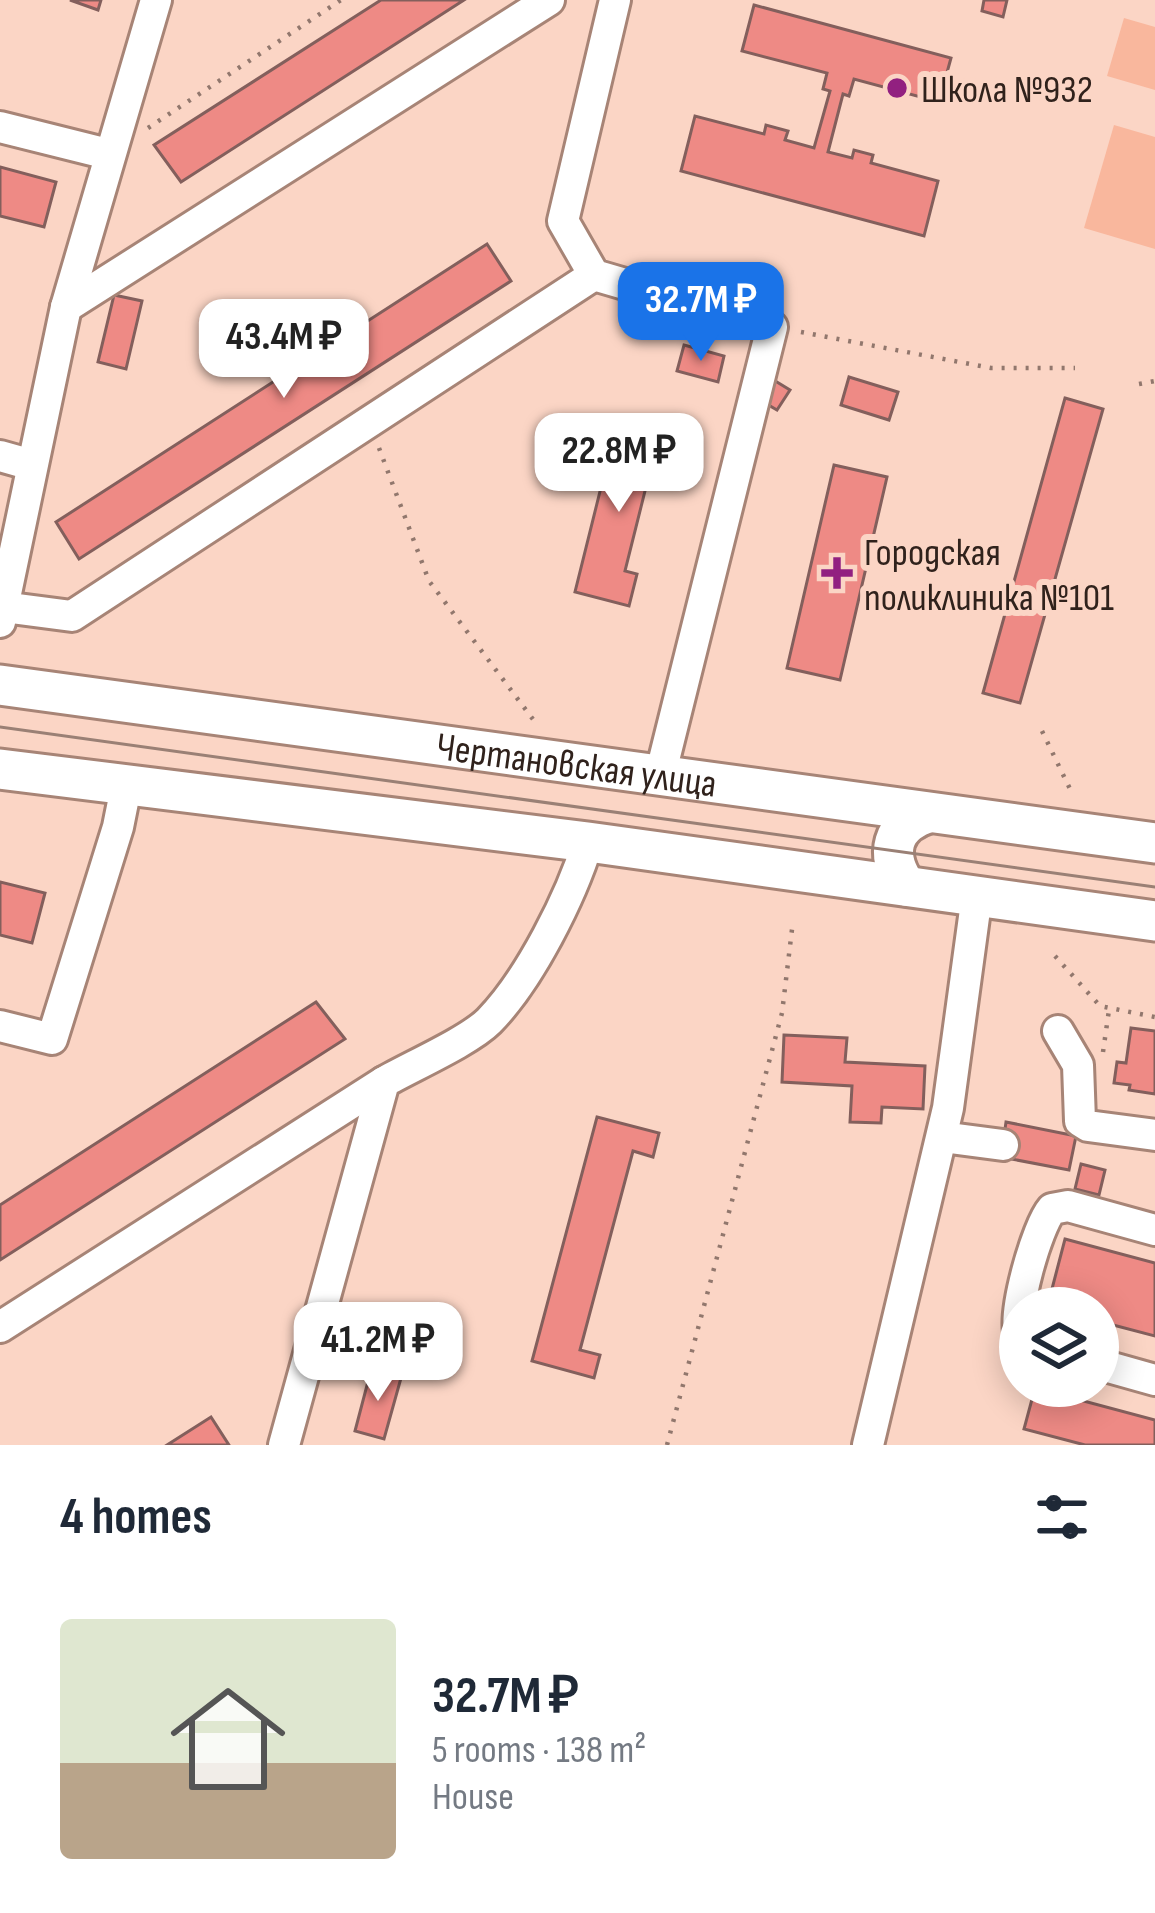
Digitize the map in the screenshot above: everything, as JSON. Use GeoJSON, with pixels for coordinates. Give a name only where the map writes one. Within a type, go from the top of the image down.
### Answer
{"type":"FeatureCollection","features":[{"type":"Feature","properties":{"kind":"main road","name":"Чертановская улица"},"geometry":{"type":"LineString","coordinates":[[0,685],[1155,843]]}},
{"type":"Feature","properties":{"kind":"main road","name":"Чертановская улица"},"geometry":{"type":"LineString","coordinates":[[0,769],[588,842],[1155,921]]}},
{"type":"Feature","properties":{"kind":"main road"},"geometry":{"type":"LineString","coordinates":[[906,886],[894,869],[896,837],[909,819],[928,813]]}},
{"type":"Feature","properties":{"kind":"lane"},"geometry":{"type":"LineString","coordinates":[[156,0],[66,308],[2,616],[72,616],[594,275]]}},
{"type":"Feature","properties":{"kind":"lane"},"geometry":{"type":"LineString","coordinates":[[66,308],[549,0]]}},
{"type":"Feature","properties":{"kind":"lane"},"geometry":{"type":"LineString","coordinates":[[615,0],[563,221],[594,275],[772,327],[660,776]]}},
{"type":"Feature","properties":{"kind":"lane"},"geometry":{"type":"LineString","coordinates":[[0,127],[108,154]]}},
{"type":"Feature","properties":{"kind":"lane"},"geometry":{"type":"LineString","coordinates":[[0,456],[32,465]]}},
{"type":"Feature","properties":{"kind":"lane"},"geometry":{"type":"LineString","coordinates":[[0,1026],[52,1039],[126,787]]}},
{"type":"Feature","properties":{"kind":"lane"},"geometry":{"type":"LineString","coordinates":[[0,1327],[384,1082],[488,1023],[545,942],[588,842]]}},
{"type":"Feature","properties":{"kind":"lane"},"geometry":{"type":"LineString","coordinates":[[868,1445],[942,1137],[976,895]]}},
{"type":"Feature","properties":{"kind":"lane"},"geometry":{"type":"LineString","coordinates":[[1058,1031],[1078,1065],[1081,1121],[1088,1126],[1155,1135]]}},
{"type":"Feature","properties":{"kind":"lane"},"geometry":{"type":"LineString","coordinates":[[284,1445],[384,1082]]}},
{"type":"Feature","properties":{"kind":"lane"},"geometry":{"type":"LineString","coordinates":[[942,1137],[1003,1145]]}},
{"type":"Feature","properties":{"kind":"lane"},"geometry":{"type":"LineString","coordinates":[[1025,1287],[1042,1226],[1052,1209],[1068,1206],[1155,1230]]}},
{"type":"Feature","properties":{"kind":"lane"},"geometry":{"type":"LineString","coordinates":[[1119,1370],[1155,1380]]}},
{"type":"Feature","properties":{"kind":"path"},"geometry":{"type":"LineString","coordinates":[[108,154],[341,0]]}},
{"type":"Feature","properties":{"kind":"path"},"geometry":{"type":"LineString","coordinates":[[772,327],[991,368],[1075,368]]}},
{"type":"Feature","properties":{"kind":"path"},"geometry":{"type":"LineString","coordinates":[[1139,384],[1155,381]]}},
{"type":"Feature","properties":{"kind":"path"},"geometry":{"type":"LineString","coordinates":[[368,422],[429,581],[535,722]]}},
{"type":"Feature","properties":{"kind":"path"},"geometry":{"type":"LineString","coordinates":[[1042,731],[1071,790]]}},
{"type":"Feature","properties":{"kind":"path"},"geometry":{"type":"LineString","coordinates":[[667,1445],[782,1013],[793,921]]}},
{"type":"Feature","properties":{"kind":"path"},"geometry":{"type":"LineString","coordinates":[[1055,956],[1094,1001],[1109,1010],[1155,1017]]}},
{"type":"Feature","properties":{"kind":"path"},"geometry":{"type":"LineString","coordinates":[[1102,1065],[1109,1010]]}},
{"type":"Feature","properties":{"kind":"shaded area"},"geometry":{"type":"Polygon","coordinates":[[[1124,18],[1155,27],[1155,90],[1107,76],[1124,18]]]}},
{"type":"Feature","properties":{"kind":"shaded area"},"geometry":{"type":"Polygon","coordinates":[[[1114,125],[1155,137],[1155,249],[1084,228],[1114,125]]]}},
{"type":"Feature","properties":{"kind":"building"},"geometry":{"type":"Polygon","coordinates":[[[70,0],[101,0],[98,10],[70,0]]]}},
{"type":"Feature","properties":{"kind":"building"},"geometry":{"type":"Polygon","coordinates":[[[381,0],[464,0],[181,182],[154,145],[381,0]]]}},
{"type":"Feature","properties":{"kind":"building"},"geometry":{"type":"Polygon","coordinates":[[[984,0],[1007,0],[1003,17],[982,11],[984,0]]]}},
{"type":"Feature","properties":{"kind":"building"},"geometry":{"type":"Polygon","coordinates":[[[754,5],[951,58],[939,102],[854,79],[849,96],[843,94],[828,152],[852,158],[854,150],[873,155],[871,163],[938,181],[924,236],[681,171],[695,116],[764,134],[766,125],[788,131],[785,140],[814,148],[830,91],[823,89],[827,73],[742,51],[754,5]]]}},
{"type":"Feature","properties":{"kind":"building"},"geometry":{"type":"Polygon","coordinates":[[[0,167],[56,182],[44,227],[0,216],[0,167]]]}},
{"type":"Feature","properties":{"kind":"building"},"geometry":{"type":"Polygon","coordinates":[[[487,244],[511,281],[79,559],[56,522],[487,244]]]}},
{"type":"Feature","properties":{"kind":"building"},"geometry":{"type":"Polygon","coordinates":[[[114,295],[142,301],[126,369],[98,362],[114,295]]]}},
{"type":"Feature","properties":{"kind":"building"},"geometry":{"type":"Polygon","coordinates":[[[684,345],[724,356],[718,382],[677,371],[684,345]]]}},
{"type":"Feature","properties":{"kind":"building"},"geometry":{"type":"Polygon","coordinates":[[[849,377],[898,392],[889,420],[841,405],[849,377]]]}},
{"type":"Feature","properties":{"kind":"building"},"geometry":{"type":"Polygon","coordinates":[[[772,379],[790,390],[777,410],[760,400],[772,379]]]}},
{"type":"Feature","properties":{"kind":"building"},"geometry":{"type":"Polygon","coordinates":[[[1065,398],[1103,409],[1020,703],[983,693],[1065,398]]]}},
{"type":"Feature","properties":{"kind":"building"},"geometry":{"type":"Polygon","coordinates":[[[616,427],[670,440],[662,474],[650,471],[625,571],[637,574],[629,606],[575,592],[616,427]]]}},
{"type":"Feature","properties":{"kind":"building","name":"Городская поликлиника №101"},"geometry":{"type":"Polygon","coordinates":[[[834,465],[887,477],[840,680],[787,668],[834,465]]]}},
{"type":"Feature","properties":{"kind":"building"},"geometry":{"type":"Polygon","coordinates":[[[0,882],[45,893],[32,943],[0,935],[0,882]]]}},
{"type":"Feature","properties":{"kind":"building"},"geometry":{"type":"Polygon","coordinates":[[[316,1002],[345,1039],[0,1260],[0,1205],[316,1002]]]}},
{"type":"Feature","properties":{"kind":"building"},"geometry":{"type":"Polygon","coordinates":[[[1131,1028],[1155,1031],[1155,1094],[1114,1083],[1117,1062],[1126,1063],[1131,1028]]]}},
{"type":"Feature","properties":{"kind":"building"},"geometry":{"type":"Polygon","coordinates":[[[784,1035],[847,1038],[845,1062],[925,1066],[923,1109],[882,1107],[881,1123],[850,1122],[852,1086],[782,1082],[784,1035]]]}},
{"type":"Feature","properties":{"kind":"building"},"geometry":{"type":"Polygon","coordinates":[[[597,1117],[659,1133],[653,1157],[633,1151],[580,1350],[600,1355],[594,1378],[532,1361],[597,1117]]]}},
{"type":"Feature","properties":{"kind":"building"},"geometry":{"type":"Polygon","coordinates":[[[1006,1122],[1076,1136],[1069,1170],[1001,1157],[1006,1122]]]}},
{"type":"Feature","properties":{"kind":"building"},"geometry":{"type":"Polygon","coordinates":[[[1081,1164],[1105,1170],[1099,1195],[1075,1189],[1081,1164]]]}},
{"type":"Feature","properties":{"kind":"building"},"geometry":{"type":"Polygon","coordinates":[[[1065,1239],[1155,1263],[1155,1336],[1119,1327],[1119,1287],[1052,1287],[1065,1239]]]}},
{"type":"Feature","properties":{"kind":"building"},"geometry":{"type":"Polygon","coordinates":[[[371,1370],[401,1378],[384,1439],[355,1431],[371,1370]]]}},
{"type":"Feature","properties":{"kind":"building"},"geometry":{"type":"Polygon","coordinates":[[[1030,1407],[1106,1407],[1155,1420],[1155,1445],[1085,1445],[1024,1429],[1030,1407]]]}},
{"type":"Feature","properties":{"kind":"building"},"geometry":{"type":"Polygon","coordinates":[[[211,1417],[229,1445],[167,1445],[211,1417]]]}},
{"type":"Feature","properties":{"kind":"tram line"},"geometry":{"type":"LineString","coordinates":[[0,727],[1155,887]]}},
{"type":"Feature","properties":{"kind":"place","name":"Школа №932"},"geometry":{"type":"Point","coordinates":[897,88]}},
{"type":"Feature","properties":{"kind":"place","name":"Городская поликлиника №101"},"geometry":{"type":"Point","coordinates":[837,573]}}]}
